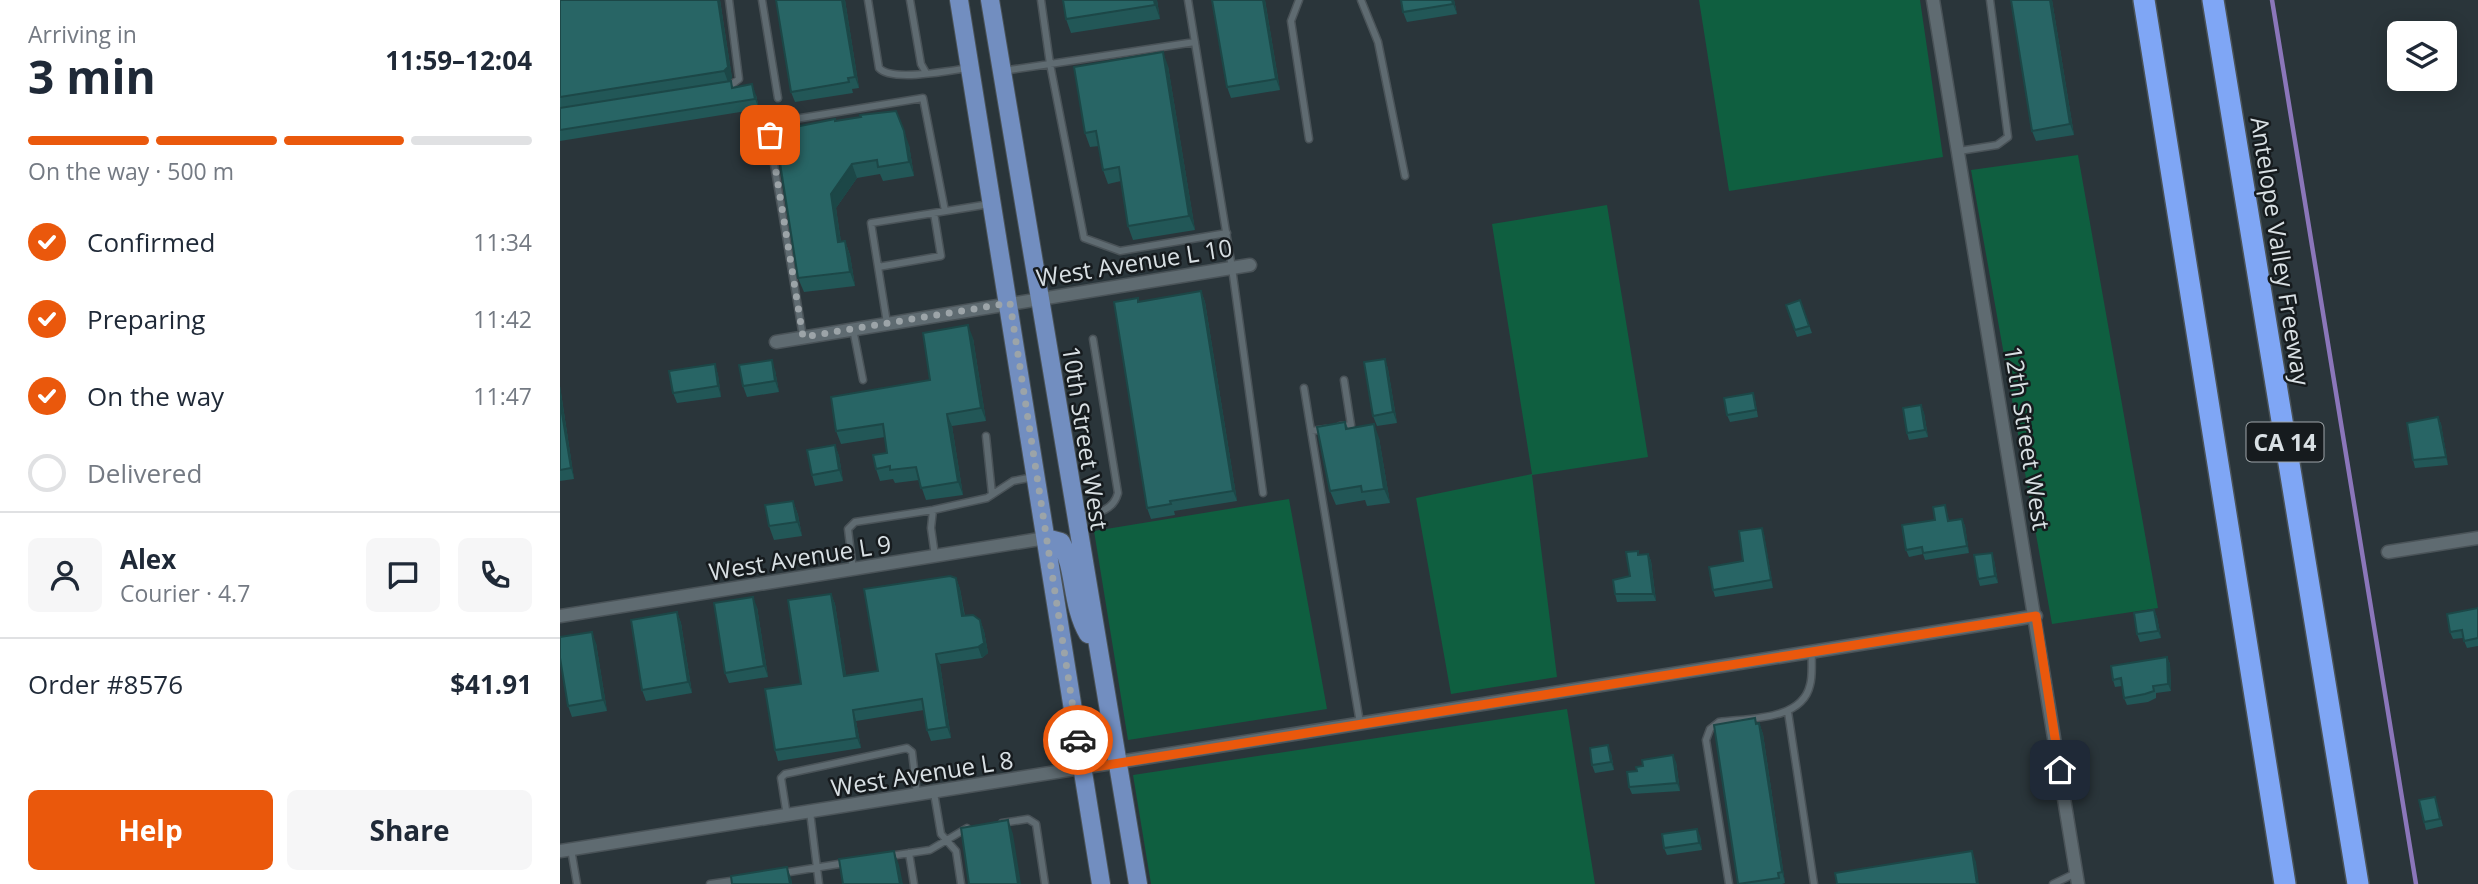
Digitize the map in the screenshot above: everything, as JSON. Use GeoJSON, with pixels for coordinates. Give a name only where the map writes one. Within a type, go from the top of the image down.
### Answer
{"type":"FeatureCollection","features":[{"type":"Feature","properties":{"kind":"highway","name":"CA 14"},"geometry":{"type":"LineString","coordinates":[[2144,0],[2286,884]]}},
{"type":"Feature","properties":{"kind":"highway","name":"Antelope Valley Freeway"},"geometry":{"type":"LineString","coordinates":[[2213,0],[2358,884]]}},
{"type":"Feature","properties":{"kind":"main road"},"geometry":{"type":"LineString","coordinates":[[959,0],[991,204],[1010,303],[1101,884]]}},
{"type":"Feature","properties":{"kind":"main road","name":"10th Street West"},"geometry":{"type":"LineString","coordinates":[[990,0],[1074,517],[1138,884]]}},
{"type":"Feature","properties":{"kind":"main road"},"geometry":{"type":"LineString","coordinates":[[1046,538],[1061,542],[1066,552],[1077,609],[1098,650]]}},
{"type":"Feature","properties":{"kind":"street","name":"12th Street West"},"geometry":{"type":"LineString","coordinates":[[1933,0],[2077,878]]}},
{"type":"Feature","properties":{"kind":"street","name":"West Avenue L 10"},"geometry":{"type":"LineString","coordinates":[[776,342],[1250,265]]}},
{"type":"Feature","properties":{"kind":"street","name":"West Avenue L 9"},"geometry":{"type":"LineString","coordinates":[[560,616],[1046,538]]}},
{"type":"Feature","properties":{"kind":"street"},"geometry":{"type":"LineString","coordinates":[[2388,552],[2478,538]]}},
{"type":"Feature","properties":{"kind":"street","name":"West Avenue L 8"},"geometry":{"type":"LineString","coordinates":[[566,850],[2036,616]]}},
{"type":"Feature","properties":{"kind":"lane"},"geometry":{"type":"LineString","coordinates":[[719,89],[731,88],[739,79],[729,0]]}},
{"type":"Feature","properties":{"kind":"lane"},"geometry":{"type":"LineString","coordinates":[[762,0],[778,98]]}},
{"type":"Feature","properties":{"kind":"lane"},"geometry":{"type":"LineString","coordinates":[[868,0],[879,68],[883,73],[898,77],[925,71],[970,68]]}},
{"type":"Feature","properties":{"kind":"lane"},"geometry":{"type":"LineString","coordinates":[[910,0],[921,64],[925,71]]}},
{"type":"Feature","properties":{"kind":"lane"},"geometry":{"type":"LineString","coordinates":[[1041,0],[1084,238],[1120,251],[1227,233]]}},
{"type":"Feature","properties":{"kind":"lane"},"geometry":{"type":"LineString","coordinates":[[1188,0],[1227,233],[1264,493]]}},
{"type":"Feature","properties":{"kind":"lane"},"geometry":{"type":"LineString","coordinates":[[1299,0],[1291,21],[1309,139]]}},
{"type":"Feature","properties":{"kind":"lane"},"geometry":{"type":"LineString","coordinates":[[1361,0],[1378,42],[1405,176]]}},
{"type":"Feature","properties":{"kind":"lane"},"geometry":{"type":"LineString","coordinates":[[1958,151],[1997,145],[2008,137],[1990,0]]}},
{"type":"Feature","properties":{"kind":"lane"},"geometry":{"type":"LineString","coordinates":[[1002,71],[1195,41]]}},
{"type":"Feature","properties":{"kind":"lane"},"geometry":{"type":"LineString","coordinates":[[803,337],[771,146],[773,127],[789,120],[923,98],[945,211]]}},
{"type":"Feature","properties":{"kind":"lane"},"geometry":{"type":"LineString","coordinates":[[887,323],[871,223],[991,204]]}},
{"type":"Feature","properties":{"kind":"lane"},"geometry":{"type":"LineString","coordinates":[[878,267],[941,256],[934,213]]}},
{"type":"Feature","properties":{"kind":"lane"},"geometry":{"type":"LineString","coordinates":[[853,329],[863,380]]}},
{"type":"Feature","properties":{"kind":"lane"},"geometry":{"type":"LineString","coordinates":[[1074,517],[1106,511],[1116,501],[1118,493],[1093,339]]}},
{"type":"Feature","properties":{"kind":"lane"},"geometry":{"type":"LineString","coordinates":[[1311,431],[1351,425],[1344,380]]}},
{"type":"Feature","properties":{"kind":"lane"},"geometry":{"type":"LineString","coordinates":[[1304,388],[1360,724]]}},
{"type":"Feature","properties":{"kind":"lane"},"geometry":{"type":"LineString","coordinates":[[986,436],[992,494]]}},
{"type":"Feature","properties":{"kind":"lane"},"geometry":{"type":"LineString","coordinates":[[853,570],[848,529],[855,522],[933,510],[992,494],[1013,481],[1036,477]]}},
{"type":"Feature","properties":{"kind":"lane"},"geometry":{"type":"LineString","coordinates":[[933,510],[931,528],[935,556]]}},
{"type":"Feature","properties":{"kind":"lane"},"geometry":{"type":"LineString","coordinates":[[1729,884],[1706,740],[1710,729],[1719,722],[1788,712],[1801,704],[1810,687],[1812,652]]}},
{"type":"Feature","properties":{"kind":"lane"},"geometry":{"type":"LineString","coordinates":[[1788,712],[1814,884]]}},
{"type":"Feature","properties":{"kind":"lane"},"geometry":{"type":"LineString","coordinates":[[787,816],[780,778],[785,774],[907,748],[912,752],[917,796]]}},
{"type":"Feature","properties":{"kind":"lane"},"geometry":{"type":"LineString","coordinates":[[934,793],[941,834],[956,851],[961,884]]}},
{"type":"Feature","properties":{"kind":"lane"},"geometry":{"type":"LineString","coordinates":[[810,812],[819,884]]}},
{"type":"Feature","properties":{"kind":"lane"},"geometry":{"type":"LineString","coordinates":[[991,825],[1028,819],[1036,824],[1045,884]]}},
{"type":"Feature","properties":{"kind":"lane"},"geometry":{"type":"LineString","coordinates":[[883,857],[930,850],[966,828],[979,827]]}},
{"type":"Feature","properties":{"kind":"lane"},"geometry":{"type":"LineString","coordinates":[[566,850],[577,884]]}},
{"type":"Feature","properties":{"kind":"lane"},"geometry":{"type":"LineString","coordinates":[[909,853],[914,884]]}},
{"type":"Feature","properties":{"kind":"lane"},"geometry":{"type":"LineString","coordinates":[[778,874],[856,862]]}},
{"type":"Feature","properties":{"kind":"lane"},"geometry":{"type":"LineString","coordinates":[[710,884],[752,877]]}},
{"type":"Feature","properties":{"kind":"lane"},"geometry":{"type":"LineString","coordinates":[[2053,884],[2077,878]]}},
{"type":"Feature","properties":{"kind":"green space"},"geometry":{"type":"Polygon","coordinates":[[[1699,0],[1920,0],[1943,157],[1729,191],[1699,0]]]}},
{"type":"Feature","properties":{"kind":"green space"},"geometry":{"type":"Polygon","coordinates":[[[2078,155],[2158,608],[2052,624],[1971,170],[2078,155]]]}},
{"type":"Feature","properties":{"kind":"green space"},"geometry":{"type":"Polygon","coordinates":[[[1607,205],[1648,457],[1532,475],[1557,677],[1451,694],[1416,498],[1532,474],[1492,224],[1607,205]]]}},
{"type":"Feature","properties":{"kind":"green space"},"geometry":{"type":"Polygon","coordinates":[[[1289,499],[1327,709],[1128,740],[1094,531],[1289,499]]]}},
{"type":"Feature","properties":{"kind":"green space"},"geometry":{"type":"Polygon","coordinates":[[[1567,709],[1595,884],[1151,884],[1133,775],[1567,709]]]}},
{"type":"Feature","properties":{"kind":"building"},"geometry":{"type":"Polygon","coordinates":[[[560,0],[718,0],[728,67],[724,71],[560,97],[560,0]]]}},
{"type":"Feature","properties":{"kind":"building"},"geometry":{"type":"Polygon","coordinates":[[[776,0],[842,0],[855,77],[848,78],[849,82],[791,92],[776,0]]]}},
{"type":"Feature","properties":{"kind":"building"},"geometry":{"type":"Polygon","coordinates":[[[1063,0],[1154,0],[1155,5],[1066,19],[1063,0]]]}},
{"type":"Feature","properties":{"kind":"building"},"geometry":{"type":"Polygon","coordinates":[[[1212,0],[1263,0],[1276,79],[1227,87],[1212,0]]]}},
{"type":"Feature","properties":{"kind":"building"},"geometry":{"type":"Polygon","coordinates":[[[1401,0],[1452,0],[1453,4],[1403,12],[1401,0]]]}},
{"type":"Feature","properties":{"kind":"building"},"geometry":{"type":"Polygon","coordinates":[[[2011,0],[2050,0],[2070,124],[2032,131],[2011,0]]]}},
{"type":"Feature","properties":{"kind":"building"},"geometry":{"type":"Polygon","coordinates":[[[1163,52],[1189,216],[1128,226],[1119,167],[1103,170],[1096,131],[1085,133],[1074,67],[1163,52]]]}},
{"type":"Feature","properties":{"kind":"building"},"geometry":{"type":"Polygon","coordinates":[[[731,81],[732,88],[752,84],[755,99],[560,130],[560,108],[731,81]]]}},
{"type":"Feature","properties":{"kind":"building"},"geometry":{"type":"Polygon","coordinates":[[[896,111],[904,131],[909,162],[878,167],[877,160],[852,164],[831,194],[838,242],[845,241],[850,272],[798,278],[775,131],[896,111]]]}},
{"type":"Feature","properties":{"kind":"building"},"geometry":{"type":"Polygon","coordinates":[[[1201,291],[1233,491],[1170,501],[1171,504],[1147,508],[1114,302],[1138,298],[1138,302],[1201,291]]]}},
{"type":"Feature","properties":{"kind":"building"},"geometry":{"type":"Polygon","coordinates":[[[1800,300],[1809,326],[1795,330],[1786,305],[1800,300]]]}},
{"type":"Feature","properties":{"kind":"building"},"geometry":{"type":"Polygon","coordinates":[[[968,325],[981,408],[947,414],[958,482],[921,488],[916,467],[890,470],[890,466],[876,469],[873,455],[887,453],[883,424],[836,431],[831,397],[930,380],[923,333],[968,325]]]}},
{"type":"Feature","properties":{"kind":"building"},"geometry":{"type":"Polygon","coordinates":[[[1385,359],[1393,412],[1373,416],[1364,362],[1385,359]]]}},
{"type":"Feature","properties":{"kind":"building"},"geometry":{"type":"Polygon","coordinates":[[[772,360],[775,381],[743,386],[739,365],[772,360]]]}},
{"type":"Feature","properties":{"kind":"building"},"geometry":{"type":"Polygon","coordinates":[[[715,364],[718,386],[673,393],[669,371],[715,364]]]}},
{"type":"Feature","properties":{"kind":"building"},"geometry":{"type":"Polygon","coordinates":[[[1753,393],[1756,410],[1727,415],[1724,398],[1753,393]]]}},
{"type":"Feature","properties":{"kind":"building"},"geometry":{"type":"Polygon","coordinates":[[[560,401],[571,468],[560,470],[560,401]]]}},
{"type":"Feature","properties":{"kind":"building"},"geometry":{"type":"Polygon","coordinates":[[[1921,405],[1925,430],[1907,433],[1903,408],[1921,405]]]}},
{"type":"Feature","properties":{"kind":"building"},"geometry":{"type":"Polygon","coordinates":[[[2438,417],[2446,457],[2413,460],[2407,423],[2438,417]]]}},
{"type":"Feature","properties":{"kind":"building"},"geometry":{"type":"Polygon","coordinates":[[[1345,422],[1346,429],[1374,424],[1384,489],[1362,492],[1361,486],[1330,491],[1317,427],[1345,422]]]}},
{"type":"Feature","properties":{"kind":"building"},"geometry":{"type":"Polygon","coordinates":[[[835,445],[839,470],[812,475],[807,450],[835,445]]]}},
{"type":"Feature","properties":{"kind":"building"},"geometry":{"type":"Polygon","coordinates":[[[793,501],[797,522],[769,526],[765,505],[793,501]]]}},
{"type":"Feature","properties":{"kind":"building"},"geometry":{"type":"Polygon","coordinates":[[[1945,505],[1948,521],[1962,519],[1967,546],[1923,553],[1922,547],[1906,550],[1902,525],[1935,520],[1933,507],[1945,505]]]}},
{"type":"Feature","properties":{"kind":"building"},"geometry":{"type":"Polygon","coordinates":[[[1762,528],[1771,580],[1713,590],[1709,567],[1743,561],[1739,531],[1762,528]]]}},
{"type":"Feature","properties":{"kind":"building"},"geometry":{"type":"Polygon","coordinates":[[[1638,551],[1638,555],[1648,554],[1653,594],[1615,594],[1613,580],[1630,576],[1626,552],[1638,551]]]}},
{"type":"Feature","properties":{"kind":"building"},"geometry":{"type":"Polygon","coordinates":[[[1992,553],[1995,576],[1978,579],[1974,555],[1992,553]]]}},
{"type":"Feature","properties":{"kind":"building"},"geometry":{"type":"Polygon","coordinates":[[[950,576],[956,578],[962,616],[973,615],[980,620],[984,643],[978,647],[936,654],[947,727],[927,730],[922,699],[853,710],[857,738],[775,750],[765,689],[801,684],[788,600],[831,594],[844,676],[878,671],[864,589],[950,576]]]}},
{"type":"Feature","properties":{"kind":"building"},"geometry":{"type":"Polygon","coordinates":[[[753,597],[764,666],[725,673],[714,603],[753,597]]]}},
{"type":"Feature","properties":{"kind":"building"},"geometry":{"type":"Polygon","coordinates":[[[2478,608],[2478,638],[2464,641],[2462,630],[2450,632],[2447,614],[2478,608]]]}},
{"type":"Feature","properties":{"kind":"building"},"geometry":{"type":"Polygon","coordinates":[[[2154,610],[2158,631],[2137,634],[2134,613],[2154,610]]]}},
{"type":"Feature","properties":{"kind":"building"},"geometry":{"type":"Polygon","coordinates":[[[677,612],[688,682],[642,690],[631,620],[677,612]]]}},
{"type":"Feature","properties":{"kind":"building"},"geometry":{"type":"Polygon","coordinates":[[[592,632],[603,700],[568,706],[560,658],[560,637],[592,632]]]}},
{"type":"Feature","properties":{"kind":"building"},"geometry":{"type":"Polygon","coordinates":[[[2167,657],[2168,684],[2153,686],[2154,691],[2124,698],[2121,678],[2113,680],[2111,666],[2167,657]]]}},
{"type":"Feature","properties":{"kind":"building"},"geometry":{"type":"Polygon","coordinates":[[[1755,718],[1756,724],[1759,723],[1782,872],[1778,873],[1779,878],[1738,884],[1714,725],[1755,718]]]}},
{"type":"Feature","properties":{"kind":"building"},"geometry":{"type":"Polygon","coordinates":[[[1608,745],[1611,762],[1592,765],[1590,748],[1608,745]]]}},
{"type":"Feature","properties":{"kind":"building"},"geometry":{"type":"Polygon","coordinates":[[[1673,755],[1677,783],[1629,787],[1627,772],[1637,771],[1636,767],[1643,766],[1642,760],[1673,755]]]}},
{"type":"Feature","properties":{"kind":"building"},"geometry":{"type":"Polygon","coordinates":[[[2435,797],[2440,819],[2424,822],[2419,800],[2435,797]]]}},
{"type":"Feature","properties":{"kind":"building"},"geometry":{"type":"Polygon","coordinates":[[[1008,820],[1018,884],[969,884],[961,828],[1008,820]]]}},
{"type":"Feature","properties":{"kind":"building"},"geometry":{"type":"Polygon","coordinates":[[[1697,829],[1699,843],[1664,848],[1662,834],[1697,829]]]}},
{"type":"Feature","properties":{"kind":"building"},"geometry":{"type":"Polygon","coordinates":[[[894,851],[900,884],[843,884],[839,859],[894,851]]]}},
{"type":"Feature","properties":{"kind":"building"},"geometry":{"type":"Polygon","coordinates":[[[1972,851],[1977,884],[1837,884],[1835,873],[1972,851]]]}},
{"type":"Feature","properties":{"kind":"building"},"geometry":{"type":"Polygon","coordinates":[[[787,867],[790,884],[732,884],[731,876],[787,867]]]}},
{"type":"Feature","properties":{"kind":"waterway"},"geometry":{"type":"LineString","coordinates":[[2272,0],[2416,884]]}},
{"type":"Feature","properties":{"kind":"way so far"},"geometry":{"type":"LineString","coordinates":[[770,135],[803,337],[1010,303],[1078,740]]}},
{"type":"Feature","properties":{"kind":"route"},"geometry":{"type":"LineString","coordinates":[[1078,740],[1082,769],[2036,616],[2060,770]]}}]}
